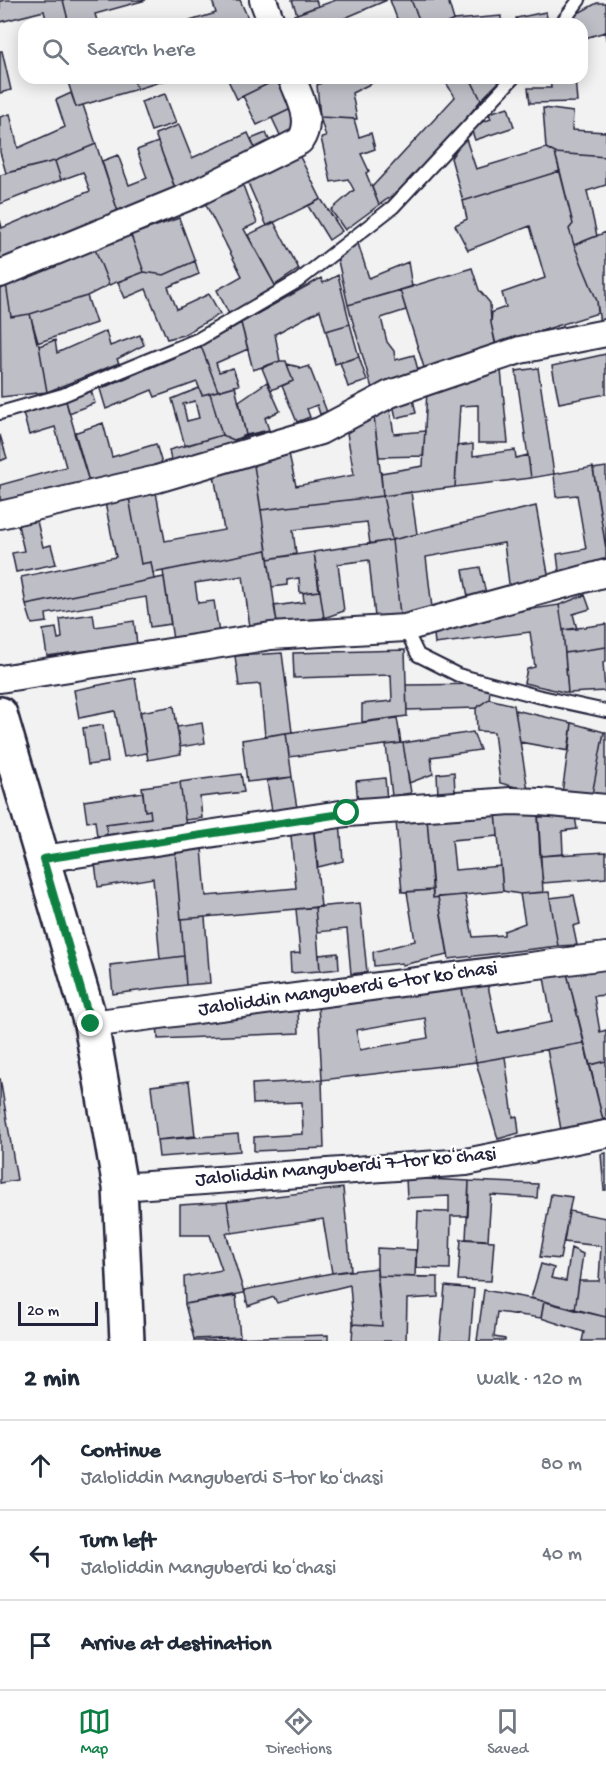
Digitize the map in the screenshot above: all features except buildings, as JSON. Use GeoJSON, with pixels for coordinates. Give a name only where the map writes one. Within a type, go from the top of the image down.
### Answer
{"type":"FeatureCollection","features":[{"type":"Feature","properties":{"kind":"main road"},"geometry":{"type":"LineString","coordinates":[[0,714],[91,1024],[120,1187],[127,1341]]}},
{"type":"Feature","properties":{"kind":"street"},"geometry":{"type":"LineString","coordinates":[[263,0],[270,18]]}},
{"type":"Feature","properties":{"kind":"street"},"geometry":{"type":"LineString","coordinates":[[0,274],[190,196],[300,141],[307,127],[307,116],[294,84]]}},
{"type":"Feature","properties":{"kind":"street"},"geometry":{"type":"LineString","coordinates":[[0,515],[157,479],[320,431],[390,394],[520,350],[606,333]]}},
{"type":"Feature","properties":{"kind":"street"},"geometry":{"type":"LineString","coordinates":[[0,679],[271,636],[405,628],[606,573]]}},
{"type":"Feature","properties":{"kind":"street"},"geometry":{"type":"LineString","coordinates":[[43,859],[347,813],[440,808],[511,801],[606,808]]}},
{"type":"Feature","properties":{"kind":"street","name":"Jaloliddin Manguberdi 6-tor koʻchasi"},"geometry":{"type":"LineString","coordinates":[[91,1024],[606,956]]}},
{"type":"Feature","properties":{"kind":"street","name":"Jaloliddin Manguberdi 7-tor koʻchasi"},"geometry":{"type":"LineString","coordinates":[[120,1187],[466,1162],[606,1134]]}},
{"type":"Feature","properties":{"kind":"lane"},"geometry":{"type":"LineString","coordinates":[[566,18],[579,0]]}},
{"type":"Feature","properties":{"kind":"lane"},"geometry":{"type":"LineString","coordinates":[[0,413],[63,395],[199,339],[298,281],[393,207],[507,84]]}},
{"type":"Feature","properties":{"kind":"lane"},"geometry":{"type":"LineString","coordinates":[[405,628],[418,655],[458,675],[606,711]]}},
{"type":"Feature","properties":{"kind":"route"},"geometry":{"type":"LineString","coordinates":[[91,1024],[43,859],[347,813]]}}]}
